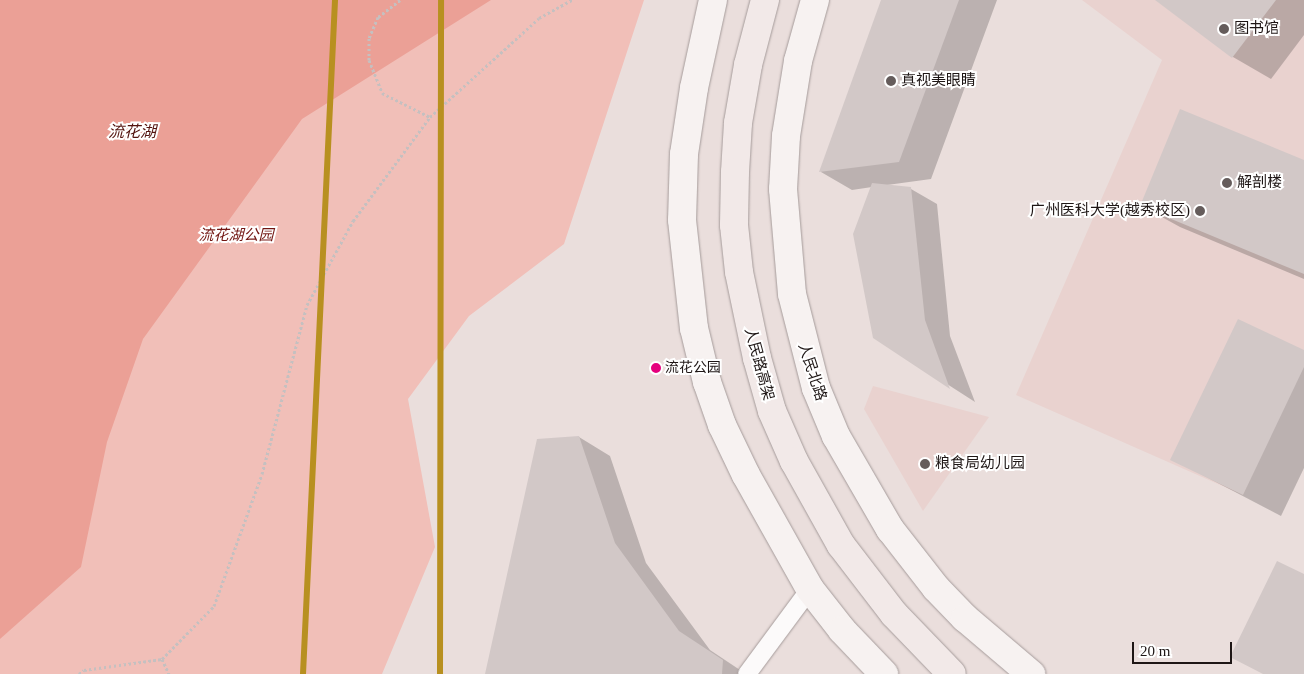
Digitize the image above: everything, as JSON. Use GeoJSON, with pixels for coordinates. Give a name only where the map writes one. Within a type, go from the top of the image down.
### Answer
{"type":"FeatureCollection","features":[{"type":"Feature","properties":{"kind":"main road"},"geometry":{"type":"LineString","coordinates":[[713,0],[694,88],[684,154],[684,260],[694,328],[707,382],[722,424],[810,589],[842,630],[884,674]]}},
{"type":"Feature","properties":{"kind":"main road","name":"人民路高架"},"geometry":{"type":"LineString","coordinates":[[765,0],[748,65],[738,123],[735,172],[734,225],[738,272],[757,358],[772,411],[783,436],[841,545],[894,614],[952,674]]}},
{"type":"Feature","properties":{"kind":"main road","name":"人民北路"},"geometry":{"type":"LineString","coordinates":[[815,0],[798,61],[787,127],[783,189],[792,294],[816,388],[836,436],[890,528],[936,588],[965,618],[1031,674]]}},
{"type":"Feature","properties":{"kind":"lane"},"geometry":{"type":"LineString","coordinates":[[747,674],[810,589]]}},
{"type":"Feature","properties":{"kind":"path"},"geometry":{"type":"LineString","coordinates":[[400,0],[378,17],[368,38],[369,60],[382,94],[430,117]]}},
{"type":"Feature","properties":{"kind":"path"},"geometry":{"type":"LineString","coordinates":[[79,674],[84,670],[162,659],[214,606],[262,474],[306,305],[352,221],[430,117],[539,18],[572,0]]}},
{"type":"Feature","properties":{"kind":"path"},"geometry":{"type":"LineString","coordinates":[[162,659],[169,674]]}},
{"type":"Feature","properties":{"kind":"shaded area","name":"广州医科大学(越秀校区)"},"geometry":{"type":"Polygon","coordinates":[[[1082,0],[1304,0],[1304,362],[1243,495],[1016,395],[1162,60],[1082,0]]]}},
{"type":"Feature","properties":{"kind":"shaded area","name":"粮食局幼儿园"},"geometry":{"type":"Polygon","coordinates":[[[873,386],[989,417],[923,511],[864,409],[873,386]]]}},
{"type":"Feature","properties":{"kind":"green space","name":"流花湖公园"},"geometry":{"type":"Polygon","coordinates":[[[0,0],[644,0],[564,244],[469,316],[408,399],[435,547],[382,674],[0,674],[0,0]]]}},
{"type":"Feature","properties":{"kind":"water","name":"流花湖"},"geometry":{"type":"Polygon","coordinates":[[[0,0],[491,0],[302,119],[143,339],[107,442],[81,567],[0,639],[0,0]]]}},
{"type":"Feature","properties":{"kind":"building","name":"真视美眼睛"},"geometry":{"type":"Polygon","coordinates":[[[881,0],[959,0],[899,162],[819,172],[881,0]]]}},
{"type":"Feature","properties":{"kind":"building","name":"图书馆"},"geometry":{"type":"Polygon","coordinates":[[[1155,0],[1276,0],[1232,58],[1155,0]]]}},
{"type":"Feature","properties":{"kind":"building","name":"解剖楼"},"geometry":{"type":"Polygon","coordinates":[[[1180,109],[1304,160],[1304,274],[1140,206],[1180,109]]]}},
{"type":"Feature","properties":{"kind":"building"},"geometry":{"type":"Polygon","coordinates":[[[872,183],[911,187],[925,320],[950,389],[873,338],[853,234],[872,183]]]}},
{"type":"Feature","properties":{"kind":"building"},"geometry":{"type":"Polygon","coordinates":[[[1238,319],[1304,350],[1304,367],[1243,495],[1170,460],[1238,319]]]}},
{"type":"Feature","properties":{"kind":"building"},"geometry":{"type":"Polygon","coordinates":[[[579,436],[615,543],[679,631],[723,660],[722,674],[485,674],[537,439],[579,436]]]}},
{"type":"Feature","properties":{"kind":"building"},"geometry":{"type":"Polygon","coordinates":[[[1277,561],[1304,574],[1304,674],[1263,674],[1230,657],[1277,561]]]}},
{"type":"Feature","properties":{"kind":"transit line"},"geometry":{"type":"LineString","coordinates":[[303,674],[335,0]]}},
{"type":"Feature","properties":{"kind":"transit line"},"geometry":{"type":"LineString","coordinates":[[440,674],[441,0]]}},
{"type":"Feature","properties":{"kind":"place","name":"图书馆"},"geometry":{"type":"Point","coordinates":[1224,29]}},
{"type":"Feature","properties":{"kind":"place","name":"真视美眼睛"},"geometry":{"type":"Point","coordinates":[891,81]}},
{"type":"Feature","properties":{"kind":"place","name":"解剖楼"},"geometry":{"type":"Point","coordinates":[1227,183]}},
{"type":"Feature","properties":{"kind":"place","name":"广州医科大学(越秀校区)"},"geometry":{"type":"Point","coordinates":[1200,211]}},
{"type":"Feature","properties":{"kind":"place","name":"流花公园"},"geometry":{"type":"Point","coordinates":[656,368]}},
{"type":"Feature","properties":{"kind":"place","name":"粮食局幼儿园"},"geometry":{"type":"Point","coordinates":[925,464]}}]}
